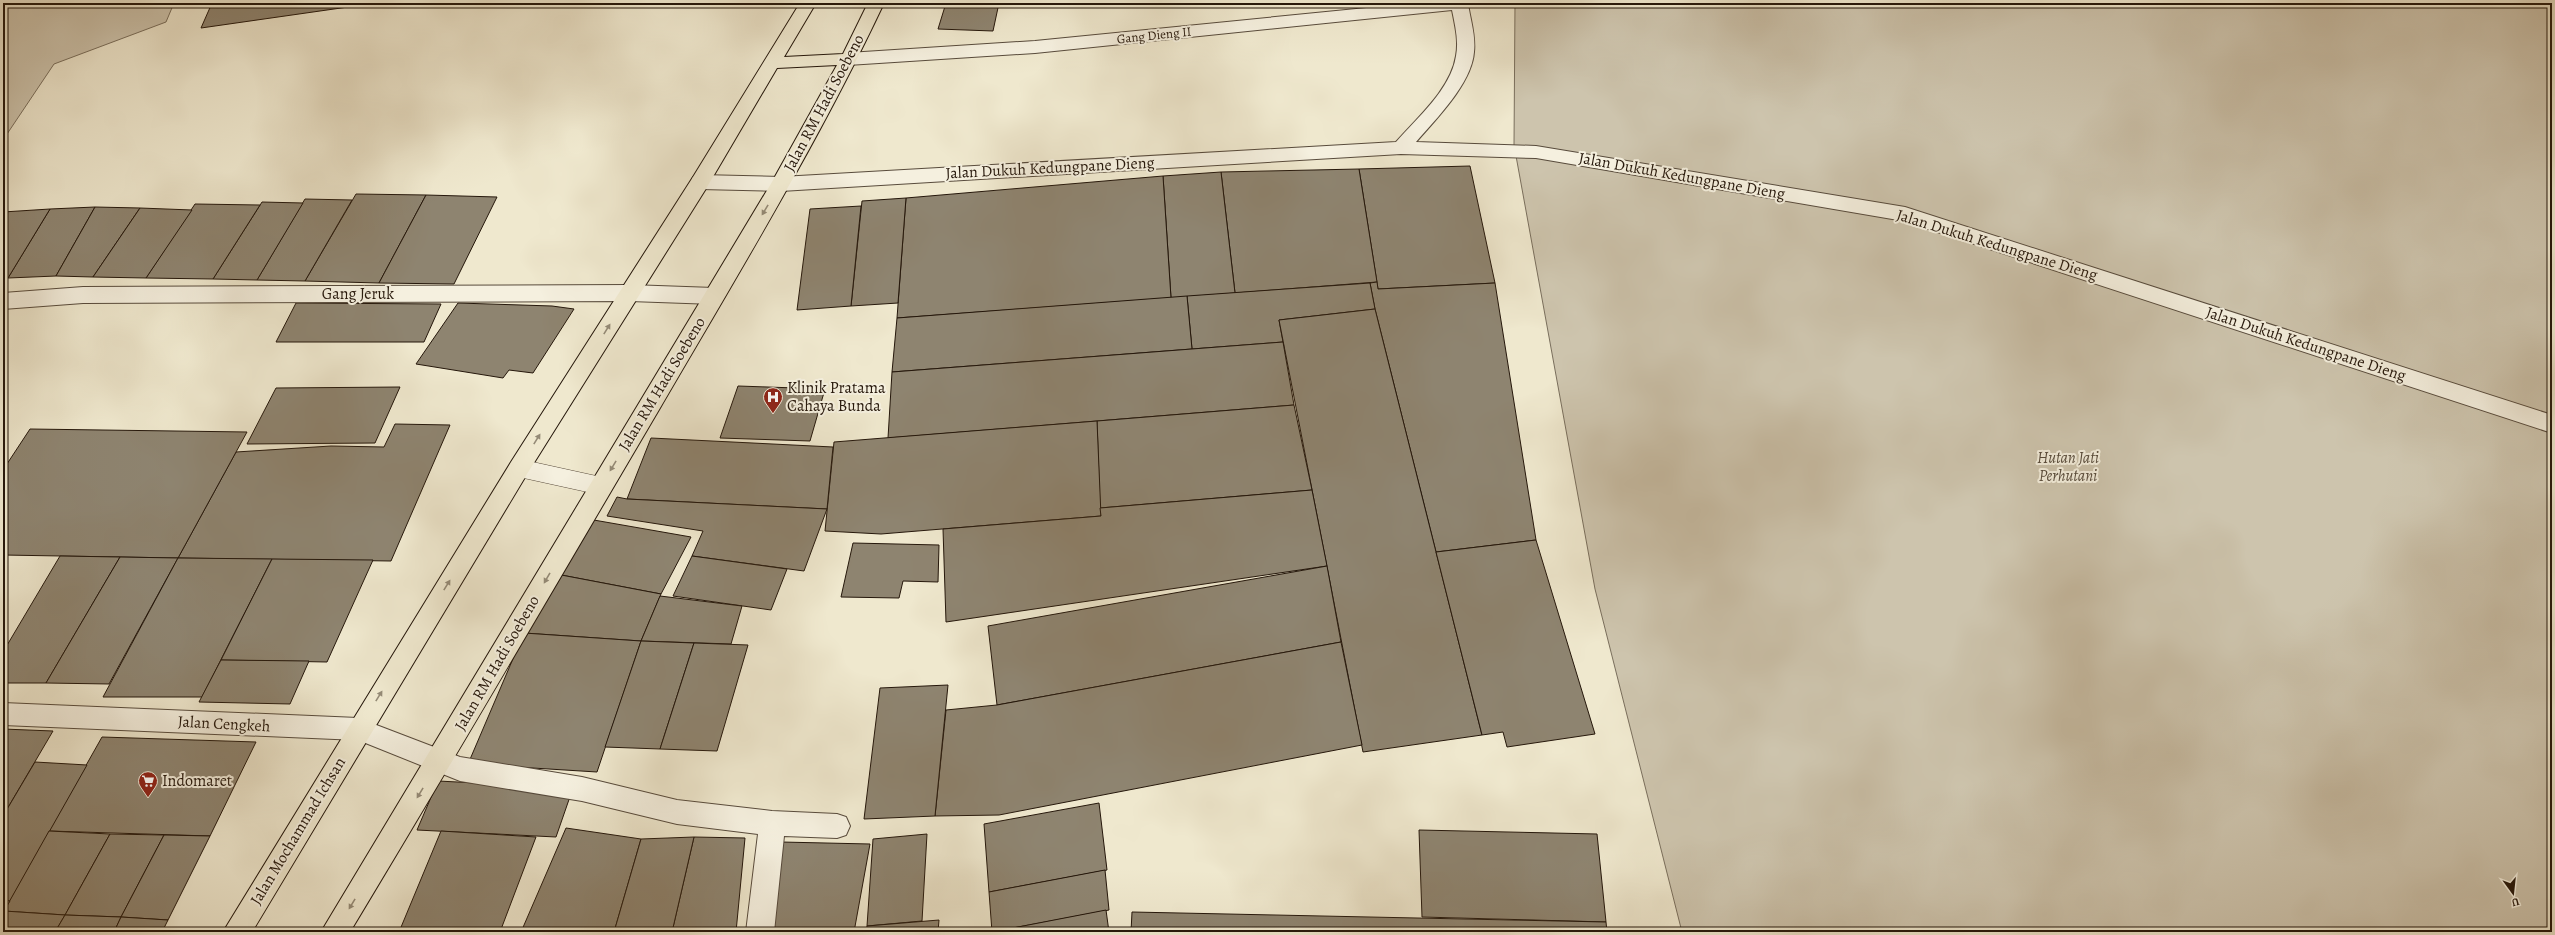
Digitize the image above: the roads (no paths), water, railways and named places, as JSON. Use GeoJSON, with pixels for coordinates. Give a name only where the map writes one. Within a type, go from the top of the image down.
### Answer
{"type":"FeatureCollection","features":[{"type":"Feature","properties":{"kind":"main road"},"geometry":{"type":"LineString","coordinates":[[358,730],[519,468],[700,182],[808,3]]}},
{"type":"Feature","properties":{"kind":"main road","name":"Jalan RM Hadi Soebeno"},"geometry":{"type":"LineString","coordinates":[[440,760],[781,184],[848,59],[876,3]]}},
{"type":"Feature","properties":{"kind":"main road"},"geometry":{"type":"LineString","coordinates":[[772,63],[848,59]]}},
{"type":"Feature","properties":{"kind":"main road","name":"Jalan Mochammad Ichsan"},"geometry":{"type":"LineString","coordinates":[[237,932],[358,730]]}},
{"type":"Feature","properties":{"kind":"main road"},"geometry":{"type":"LineString","coordinates":[[335,932],[440,760]]}},
{"type":"Feature","properties":{"kind":"street","name":"Gang Dieng II"},"geometry":{"type":"LineString","coordinates":[[848,59],[1035,47],[1460,4]]}},
{"type":"Feature","properties":{"kind":"street"},"geometry":{"type":"LineString","coordinates":[[1401,148],[1454,83],[1462,70],[1465,46],[1460,4]]}},
{"type":"Feature","properties":{"kind":"street","name":"Jalan Dukuh Kedungpane Dieng"},"geometry":{"type":"LineString","coordinates":[[700,182],[781,184],[1401,148],[1536,152],[1905,214],[2552,424]]}},
{"type":"Feature","properties":{"kind":"street","name":"Gang Jeruk"},"geometry":{"type":"LineString","coordinates":[[3,301],[83,295],[630,293],[714,296]]}},
{"type":"Feature","properties":{"kind":"street","name":"Jalan Cengkeh"},"geometry":{"type":"LineString","coordinates":[[3,714],[358,730],[440,760],[460,769],[582,789],[677,812],[772,823],[837,826]]}},
{"type":"Feature","properties":{"kind":"street"},"geometry":{"type":"LineString","coordinates":[[760,932],[772,823]]}},
{"type":"Feature","properties":{"kind":"lane"},"geometry":{"type":"LineString","coordinates":[[519,468],[601,486]]}},
{"type":"Feature","properties":{"kind":"place","name":"Klinik Pratama Cahaya Bunda"},"geometry":{"type":"Point","coordinates":[773,414]}},
{"type":"Feature","properties":{"kind":"place","name":"Indomaret"},"geometry":{"type":"Point","coordinates":[148,798]}},
{"type":"Feature","properties":{"kind":"park label","name":"Hutan Jati Perhutani"},"geometry":{"type":"Point","coordinates":[2068,467]}}]}
